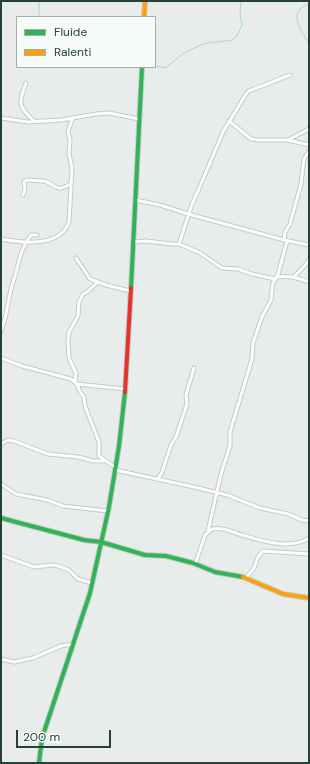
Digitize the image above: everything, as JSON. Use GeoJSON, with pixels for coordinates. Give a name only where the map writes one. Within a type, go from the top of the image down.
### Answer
{"type":"FeatureCollection","features":[{"type":"Feature","properties":{"kind":"main road"},"geometry":{"type":"LineString","coordinates":[[144,16],[145,1]]}},
{"type":"Feature","properties":{"kind":"main road"},"geometry":{"type":"LineString","coordinates":[[39,763],[42,738],[92,583],[116,469],[125,389],[142,68]]}},
{"type":"Feature","properties":{"kind":"main road"},"geometry":{"type":"LineString","coordinates":[[1,518],[84,540],[101,542],[145,555],[163,556],[193,563],[215,572],[246,578],[283,594],[309,598]]}},
{"type":"Feature","properties":{"kind":"street"},"geometry":{"type":"LineString","coordinates":[[179,244],[188,214],[223,132],[246,94],[249,91],[290,75]]}},
{"type":"Feature","properties":{"kind":"street"},"geometry":{"type":"LineString","coordinates":[[26,83],[20,106],[34,121]]}},
{"type":"Feature","properties":{"kind":"street"},"geometry":{"type":"LineString","coordinates":[[1,118],[20,121],[34,121],[72,119],[109,113],[139,119]]}},
{"type":"Feature","properties":{"kind":"street"},"geometry":{"type":"LineString","coordinates":[[1,239],[26,243],[53,239],[67,228],[69,222],[72,168],[69,154],[70,140],[68,132],[72,119]]}},
{"type":"Feature","properties":{"kind":"street"},"geometry":{"type":"LineString","coordinates":[[229,122],[251,139],[288,140],[309,145]]}},
{"type":"Feature","properties":{"kind":"street"},"geometry":{"type":"LineString","coordinates":[[288,140],[309,129]]}},
{"type":"Feature","properties":{"kind":"street"},"geometry":{"type":"LineString","coordinates":[[193,563],[196,562],[205,535],[208,531],[216,493],[230,446],[230,432],[252,359],[253,343],[262,317],[271,300],[274,283],[286,241],[285,232],[290,224],[300,184],[304,160],[309,151]]}},
{"type":"Feature","properties":{"kind":"street"},"geometry":{"type":"LineString","coordinates":[[23,195],[25,188],[24,182],[27,180],[47,182],[54,188],[71,184]]}},
{"type":"Feature","properties":{"kind":"street"},"geometry":{"type":"LineString","coordinates":[[135,200],[160,205],[286,241],[309,245]]}},
{"type":"Feature","properties":{"kind":"street"},"geometry":{"type":"LineString","coordinates":[[1,331],[8,308],[10,293],[19,257],[31,236],[37,235]]}},
{"type":"Feature","properties":{"kind":"street"},"geometry":{"type":"LineString","coordinates":[[133,242],[146,241],[179,244],[200,253],[222,268],[238,269],[252,274],[276,278],[283,276],[294,277],[309,282]]}},
{"type":"Feature","properties":{"kind":"street"},"geometry":{"type":"LineString","coordinates":[[76,258],[90,279],[130,291]]}},
{"type":"Feature","properties":{"kind":"street"},"geometry":{"type":"LineString","coordinates":[[294,277],[309,259]]}},
{"type":"Feature","properties":{"kind":"street"},"geometry":{"type":"LineString","coordinates":[[98,282],[83,294],[79,302],[78,316],[69,332],[69,358],[76,373],[76,383],[84,397],[85,406],[99,442],[99,456],[116,469],[216,493],[260,508],[288,514],[309,521]]}},
{"type":"Feature","properties":{"kind":"street"},"geometry":{"type":"LineString","coordinates":[[1,358],[22,366],[65,377],[76,383],[125,389]]}},
{"type":"Feature","properties":{"kind":"street"},"geometry":{"type":"LineString","coordinates":[[158,479],[171,445],[176,437],[185,410],[186,395],[194,368]]}},
{"type":"Feature","properties":{"kind":"street"},"geometry":{"type":"LineString","coordinates":[[1,444],[8,440],[48,454],[78,457],[94,461],[105,461]]}},
{"type":"Feature","properties":{"kind":"street"},"geometry":{"type":"LineString","coordinates":[[1,484],[16,494],[47,500],[63,506],[108,511]]}},
{"type":"Feature","properties":{"kind":"street"},"geometry":{"type":"LineString","coordinates":[[208,531],[212,528],[224,528],[267,542],[298,543],[309,538]]}},
{"type":"Feature","properties":{"kind":"street"},"geometry":{"type":"LineString","coordinates":[[246,578],[254,568],[258,557],[263,551],[309,554]]}},
{"type":"Feature","properties":{"kind":"street"},"geometry":{"type":"LineString","coordinates":[[1,555],[34,567],[53,565],[58,566],[69,570],[78,579],[92,583]]}},
{"type":"Feature","properties":{"kind":"street"},"geometry":{"type":"LineString","coordinates":[[1,659],[14,662],[33,658],[61,646],[73,644]]}},
{"type":"Feature","properties":{"kind":"waterway"},"geometry":{"type":"LineString","coordinates":[[39,1],[39,16]]}},
{"type":"Feature","properties":{"kind":"waterway"},"geometry":{"type":"LineString","coordinates":[[156,66],[165,68],[184,53],[201,45],[232,40],[237,36],[242,25],[240,14],[241,1]]}},
{"type":"Feature","properties":{"kind":"waterway"},"geometry":{"type":"LineString","coordinates":[[309,4],[302,7],[298,11],[297,16],[299,27],[309,43]]}},
{"type":"Feature","properties":{"kind":"traffic: fast"},"geometry":{"type":"LineString","coordinates":[[131,288],[142,68]]}},
{"type":"Feature","properties":{"kind":"traffic: fast"},"geometry":{"type":"LineString","coordinates":[[39,763],[42,738],[90,593],[109,507],[119,446],[125,392]]}},
{"type":"Feature","properties":{"kind":"traffic: fast"},"geometry":{"type":"LineString","coordinates":[[1,518],[84,540],[101,542],[145,555],[166,556],[193,563],[215,572],[243,577]]}},
{"type":"Feature","properties":{"kind":"traffic: slow"},"geometry":{"type":"LineString","coordinates":[[144,16],[145,1]]}},
{"type":"Feature","properties":{"kind":"traffic: slow"},"geometry":{"type":"LineString","coordinates":[[243,577],[283,594],[309,598]]}},
{"type":"Feature","properties":{"kind":"traffic: jam"},"geometry":{"type":"LineString","coordinates":[[125,392],[131,288]]}}]}
